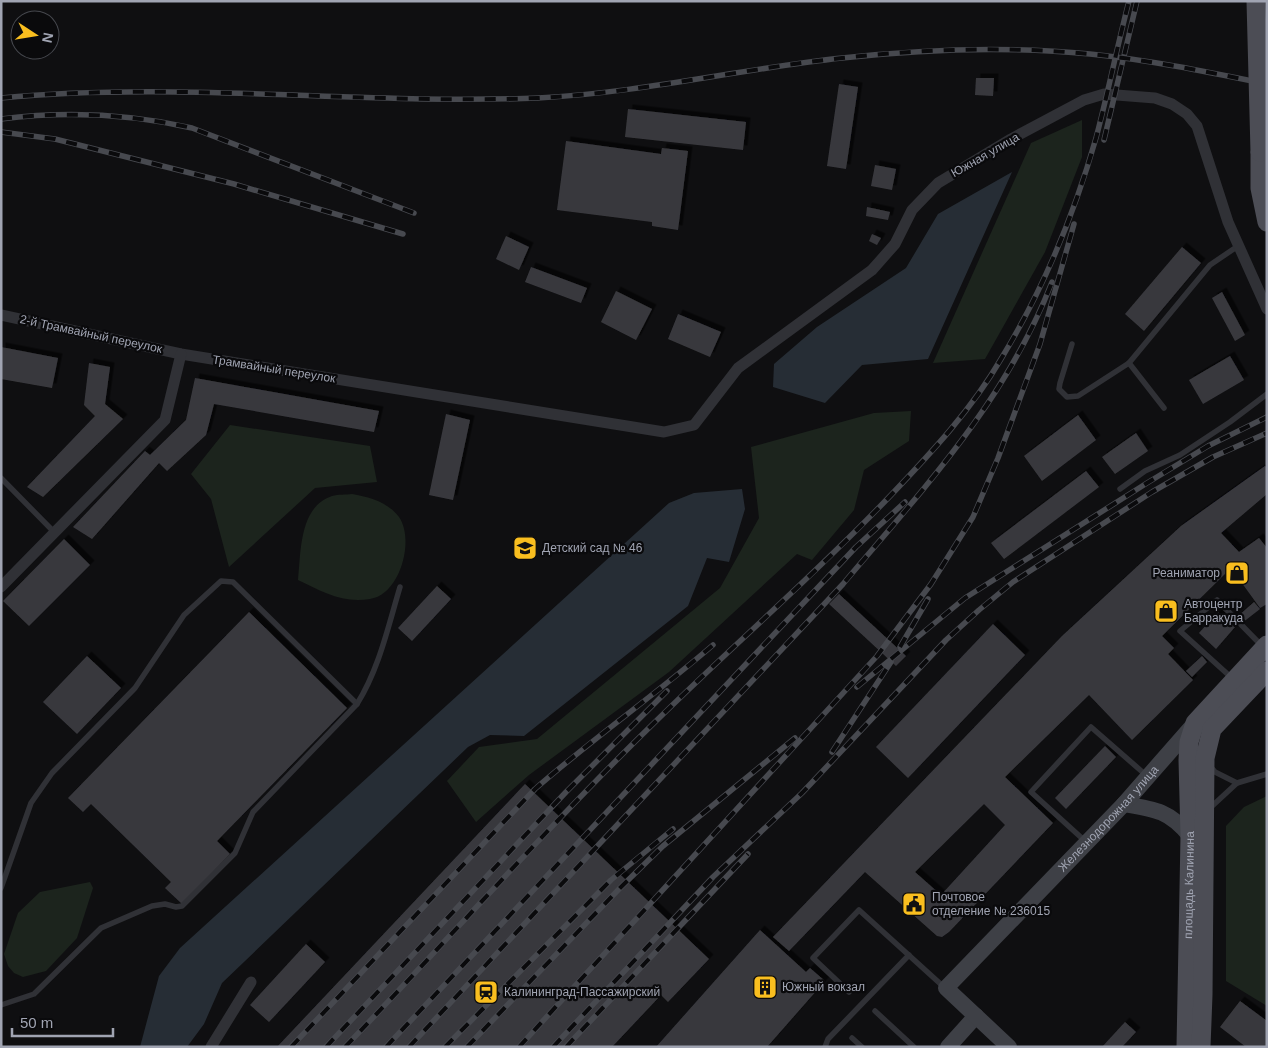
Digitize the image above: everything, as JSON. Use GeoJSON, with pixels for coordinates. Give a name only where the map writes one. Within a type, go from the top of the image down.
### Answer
{"type":"FeatureCollection","features":[{"type":"Feature","properties":{"kind":"main road"},"geometry":{"type":"LineString","coordinates":[[1256,1],[1260,188],[1267,222]]}},
{"type":"Feature","properties":{"kind":"main road","name":"Железнодорожная улица"},"geometry":{"type":"LineString","coordinates":[[1195,723],[1265,646]]}},
{"type":"Feature","properties":{"kind":"main road","name":"площадь Калинина"},"geometry":{"type":"LineString","coordinates":[[1201,1047],[1204,995],[1205,758],[1212,729],[1267,670]]}},
{"type":"Feature","properties":{"kind":"main road","name":"площадь Калинина"},"geometry":{"type":"LineString","coordinates":[[1186,1047],[1190,836],[1188,760],[1195,723]]}},
{"type":"Feature","properties":{"kind":"street","name":"Южная улица"},"geometry":{"type":"LineString","coordinates":[[664,432],[694,425],[738,368],[872,270],[895,244],[912,210],[938,182],[1011,139],[1084,100],[1104,94],[1126,94],[1155,98],[1172,104],[1187,114],[1198,126],[1238,246],[1267,309]]}},
{"type":"Feature","properties":{"kind":"street","name":"2-й Трамвайный переулок"},"geometry":{"type":"LineString","coordinates":[[1,315],[181,354]]}},
{"type":"Feature","properties":{"kind":"street","name":"Трамвайный переулок"},"geometry":{"type":"LineString","coordinates":[[181,354],[664,432]]}},
{"type":"Feature","properties":{"kind":"street"},"geometry":{"type":"LineString","coordinates":[[1,587],[165,420],[181,354]]}},
{"type":"Feature","properties":{"kind":"street","name":"Железнодорожная улица"},"geometry":{"type":"LineString","coordinates":[[946,988],[1124,804],[1195,723]]}},
{"type":"Feature","properties":{"kind":"street"},"geometry":{"type":"LineString","coordinates":[[1124,804],[1159,810],[1178,821],[1190,836]]}},
{"type":"Feature","properties":{"kind":"street"},"geometry":{"type":"LineString","coordinates":[[211,1047],[251,982]]}},
{"type":"Feature","properties":{"kind":"street"},"geometry":{"type":"LineString","coordinates":[[946,988],[1008,1047]]}},
{"type":"Feature","properties":{"kind":"street"},"geometry":{"type":"LineString","coordinates":[[948,1047],[976,1016]]}},
{"type":"Feature","properties":{"kind":"lane"},"geometry":{"type":"LineString","coordinates":[[1072,344],[1059,390],[1067,397],[1078,396],[1129,363],[1210,265],[1238,246]]}},
{"type":"Feature","properties":{"kind":"lane"},"geometry":{"type":"LineString","coordinates":[[1129,363],[1164,408]]}},
{"type":"Feature","properties":{"kind":"lane"},"geometry":{"type":"LineString","coordinates":[[1120,489],[1145,471],[1180,455],[1230,422],[1267,394]]}},
{"type":"Feature","properties":{"kind":"lane"},"geometry":{"type":"LineString","coordinates":[[1,478],[55,533]]}},
{"type":"Feature","properties":{"kind":"lane"},"geometry":{"type":"LineString","coordinates":[[1,888],[21,827],[36,796],[52,773],[135,688],[184,616],[220,581],[233,582],[357,704]]}},
{"type":"Feature","properties":{"kind":"lane"},"geometry":{"type":"LineString","coordinates":[[2,1003],[34,994],[101,928],[152,906],[166,904],[176,907],[182,906],[234,853],[254,812],[357,704],[368,687],[379,660],[400,587]]}},
{"type":"Feature","properties":{"kind":"lane"},"geometry":{"type":"LineString","coordinates":[[1234,680],[1180,631],[1217,600],[1265,646]]}},
{"type":"Feature","properties":{"kind":"lane"},"geometry":{"type":"LineString","coordinates":[[1086,842],[1031,792],[1092,727],[1147,776]]}},
{"type":"Feature","properties":{"kind":"lane"},"geometry":{"type":"LineString","coordinates":[[1205,758],[1215,772],[1238,783]]}},
{"type":"Feature","properties":{"kind":"lane"},"geometry":{"type":"LineString","coordinates":[[1204,814],[1238,783],[1267,774]]}},
{"type":"Feature","properties":{"kind":"lane"},"geometry":{"type":"LineString","coordinates":[[849,992],[813,958],[859,910],[946,988]]}},
{"type":"Feature","properties":{"kind":"lane"},"geometry":{"type":"LineString","coordinates":[[825,1047],[828,1039],[909,955]]}},
{"type":"Feature","properties":{"kind":"lane"},"geometry":{"type":"LineString","coordinates":[[875,1011],[914,1047]]}},
{"type":"Feature","properties":{"kind":"lane"},"geometry":{"type":"LineString","coordinates":[[852,1038],[862,1047]]}},
{"type":"Feature","properties":{"kind":"shaded area"},"geometry":{"type":"Polygon","coordinates":[[[1082,120],[1082,157],[1045,252],[985,359],[933,363],[1031,143],[1082,120]]]}},
{"type":"Feature","properties":{"kind":"shaded area"},"geometry":{"type":"Polygon","coordinates":[[[1012,172],[928,359],[862,365],[825,403],[773,387],[774,364],[817,327],[906,268],[938,214],[1012,172]]]}},
{"type":"Feature","properties":{"kind":"shaded area"},"geometry":{"type":"Polygon","coordinates":[[[911,411],[909,441],[864,470],[854,510],[812,560],[797,554],[669,672],[529,775],[476,822],[447,781],[479,747],[537,739],[720,588],[759,518],[751,447],[874,413],[911,411]]]}},
{"type":"Feature","properties":{"kind":"shaded area"},"geometry":{"type":"Polygon","coordinates":[[[230,425],[370,446],[377,482],[315,488],[229,567],[211,499],[191,474],[230,425]]]}},
{"type":"Feature","properties":{"kind":"shaded area"},"geometry":{"type":"Polygon","coordinates":[[[742,489],[745,509],[729,562],[707,558],[688,606],[524,736],[490,735],[468,747],[222,983],[204,1024],[187,1047],[140,1047],[159,976],[180,948],[669,503],[694,493],[742,489]]]}},
{"type":"Feature","properties":{"kind":"shaded area"},"geometry":{"type":"Polygon","coordinates":[[[352,494],[384,504],[395,512],[404,527],[405,552],[397,577],[381,595],[370,599],[351,600],[332,596],[298,580],[301,544],[313,510],[321,502],[332,496],[352,494]]]}},
{"type":"Feature","properties":{"kind":"shaded area"},"geometry":{"type":"Polygon","coordinates":[[[1267,796],[1267,1006],[1226,981],[1226,826],[1244,807],[1267,796]]]}},
{"type":"Feature","properties":{"kind":"shaded area"},"geometry":{"type":"Polygon","coordinates":[[[90,882],[93,888],[77,938],[46,971],[23,977],[14,973],[8,966],[4,954],[18,913],[40,892],[90,882]]]}},
{"type":"Feature","properties":{"kind":"building"},"geometry":{"type":"Polygon","coordinates":[[[976,78],[994,78],[993,96],[975,95],[976,78]]]}},
{"type":"Feature","properties":{"kind":"building"},"geometry":{"type":"Polygon","coordinates":[[[839,84],[858,87],[846,169],[827,166],[839,84]]]}},
{"type":"Feature","properties":{"kind":"building"},"geometry":{"type":"Polygon","coordinates":[[[628,109],[746,122],[743,150],[625,137],[628,109]]]}},
{"type":"Feature","properties":{"kind":"building"},"geometry":{"type":"Polygon","coordinates":[[[566,141],[661,154],[662,148],[688,151],[678,230],[652,226],[652,222],[557,210],[566,141]]]}},
{"type":"Feature","properties":{"kind":"building"},"geometry":{"type":"Polygon","coordinates":[[[875,165],[896,169],[892,190],[871,186],[875,165]]]}},
{"type":"Feature","properties":{"kind":"building"},"geometry":{"type":"Polygon","coordinates":[[[867,207],[890,212],[888,220],[866,216],[867,207]]]}},
{"type":"Feature","properties":{"kind":"building"},"geometry":{"type":"Polygon","coordinates":[[[872,234],[881,238],[877,245],[869,241],[872,234]]]}},
{"type":"Feature","properties":{"kind":"building"},"geometry":{"type":"Polygon","coordinates":[[[506,236],[529,247],[519,270],[496,259],[506,236]]]}},
{"type":"Feature","properties":{"kind":"building"},"geometry":{"type":"Polygon","coordinates":[[[1182,247],[1201,263],[1144,331],[1125,314],[1182,247]]]}},
{"type":"Feature","properties":{"kind":"building"},"geometry":{"type":"Polygon","coordinates":[[[531,267],[587,288],[581,303],[525,282],[531,267]]]}},
{"type":"Feature","properties":{"kind":"building"},"geometry":{"type":"Polygon","coordinates":[[[616,291],[652,309],[636,340],[601,322],[616,291]]]}},
{"type":"Feature","properties":{"kind":"building"},"geometry":{"type":"Polygon","coordinates":[[[1222,292],[1245,335],[1235,341],[1212,298],[1222,292]]]}},
{"type":"Feature","properties":{"kind":"building"},"geometry":{"type":"Polygon","coordinates":[[[678,314],[721,332],[710,357],[668,339],[678,314]]]}},
{"type":"Feature","properties":{"kind":"building"},"geometry":{"type":"Polygon","coordinates":[[[1,347],[58,358],[52,388],[1,379],[1,347]]]}},
{"type":"Feature","properties":{"kind":"building"},"geometry":{"type":"Polygon","coordinates":[[[1230,356],[1244,380],[1203,404],[1189,380],[1230,356]]]}},
{"type":"Feature","properties":{"kind":"building"},"geometry":{"type":"Polygon","coordinates":[[[89,363],[110,367],[105,404],[123,419],[43,497],[27,487],[95,416],[84,405],[89,363]]]}},
{"type":"Feature","properties":{"kind":"building"},"geometry":{"type":"Polygon","coordinates":[[[195,378],[379,411],[374,432],[214,404],[206,435],[167,471],[159,463],[92,539],[73,527],[145,451],[150,455],[186,420],[195,378]]]}},
{"type":"Feature","properties":{"kind":"building"},"geometry":{"type":"Polygon","coordinates":[[[446,414],[470,420],[453,500],[429,495],[446,414]]]}},
{"type":"Feature","properties":{"kind":"building"},"geometry":{"type":"Polygon","coordinates":[[[1078,415],[1096,440],[1042,481],[1024,456],[1078,415]]]}},
{"type":"Feature","properties":{"kind":"building"},"geometry":{"type":"Polygon","coordinates":[[[1136,433],[1148,451],[1115,474],[1102,457],[1136,433]]]}},
{"type":"Feature","properties":{"kind":"building"},"geometry":{"type":"Polygon","coordinates":[[[1265,466],[1267,468],[1267,494],[1221,533],[1239,552],[1259,538],[1267,548],[1267,604],[1260,608],[1231,568],[1162,636],[1174,648],[1168,654],[1193,680],[1132,740],[1089,695],[1005,777],[1053,823],[949,932],[942,937],[937,936],[865,872],[789,951],[773,937],[1062,636],[1181,526],[1265,466]],[[984,804],[915,872],[941,895],[1005,825],[984,804]]]}},
{"type":"Feature","properties":{"kind":"building"},"geometry":{"type":"Polygon","coordinates":[[[1086,471],[1099,487],[1004,559],[991,543],[1086,471]]]}},
{"type":"Feature","properties":{"kind":"building"},"geometry":{"type":"Polygon","coordinates":[[[64,539],[90,565],[29,626],[3,601],[64,539]]]}},
{"type":"Feature","properties":{"kind":"building"},"geometry":{"type":"Polygon","coordinates":[[[437,586],[451,599],[412,641],[398,628],[437,586]]]}},
{"type":"Feature","properties":{"kind":"building"},"geometry":{"type":"Polygon","coordinates":[[[839,594],[906,656],[896,666],[829,604],[839,594]]]}},
{"type":"Feature","properties":{"kind":"building"},"geometry":{"type":"Polygon","coordinates":[[[1254,602],[1260,609],[1242,623],[1237,617],[1254,602]]]}},
{"type":"Feature","properties":{"kind":"building"},"geometry":{"type":"Polygon","coordinates":[[[249,612],[347,708],[217,841],[230,854],[182,904],[165,888],[171,882],[91,804],[83,812],[68,798],[249,612]]]}},
{"type":"Feature","properties":{"kind":"building"},"geometry":{"type":"Polygon","coordinates":[[[1218,612],[1235,627],[1216,649],[1199,633],[1218,612]]]}},
{"type":"Feature","properties":{"kind":"building"},"geometry":{"type":"Polygon","coordinates":[[[993,624],[1025,655],[908,778],[876,747],[993,624]]]}},
{"type":"Feature","properties":{"kind":"building"},"geometry":{"type":"Polygon","coordinates":[[[87,656],[121,688],[77,734],[43,702],[87,656]]]}},
{"type":"Feature","properties":{"kind":"building"},"geometry":{"type":"Polygon","coordinates":[[[1202,656],[1207,662],[1192,677],[1186,671],[1202,656]]]}},
{"type":"Feature","properties":{"kind":"building"},"geometry":{"type":"Polygon","coordinates":[[[1105,746],[1116,757],[1066,809],[1055,798],[1105,746]]]}},
{"type":"Feature","properties":{"kind":"building"},"geometry":{"type":"Polygon","coordinates":[[[525,784],[709,959],[668,1002],[661,995],[612,1047],[277,1047],[525,784]]]}},
{"type":"Feature","properties":{"kind":"building","name":"Южный вокзал"},"geometry":{"type":"Polygon","coordinates":[[[760,930],[806,972],[810,968],[825,981],[767,1047],[656,1047],[760,930]]]}},
{"type":"Feature","properties":{"kind":"building"},"geometry":{"type":"Polygon","coordinates":[[[306,944],[325,962],[269,1022],[250,1005],[306,944]]]}},
{"type":"Feature","properties":{"kind":"building"},"geometry":{"type":"Polygon","coordinates":[[[1240,1001],[1267,1021],[1267,1047],[1246,1047],[1220,1027],[1240,1001]]]}},
{"type":"Feature","properties":{"kind":"building"},"geometry":{"type":"Polygon","coordinates":[[[1125,1022],[1136,1032],[1122,1047],[1102,1047],[1125,1022]]]}},
{"type":"Feature","properties":{"kind":"railway"},"geometry":{"type":"LineString","coordinates":[[345,1047],[615,761],[684,693],[834,553],[892,494],[964,413],[990,377],[1016,333],[1056,252],[1078,195],[1096,138],[1129,1]]}},
{"type":"Feature","properties":{"kind":"railway"},"geometry":{"type":"LineString","coordinates":[[1104,140],[1137,1]]}},
{"type":"Feature","properties":{"kind":"railway"},"geometry":{"type":"LineString","coordinates":[[1,98],[68,93],[135,92],[202,92],[404,99],[538,98],[614,91],[842,58],[904,52],[997,49],[1090,54],[1179,67],[1267,84]]}},
{"type":"Feature","properties":{"kind":"railway"},"geometry":{"type":"LineString","coordinates":[[1,119],[49,115],[97,115],[169,123],[192,128],[414,213]]}},
{"type":"Feature","properties":{"kind":"railway"},"geometry":{"type":"LineString","coordinates":[[1,132],[55,139],[234,184],[403,234]]}},
{"type":"Feature","properties":{"kind":"railway"},"geometry":{"type":"LineString","coordinates":[[519,1047],[877,656],[931,584],[973,517],[998,458],[1040,344],[1074,224]]}},
{"type":"Feature","properties":{"kind":"railway"},"geometry":{"type":"LineString","coordinates":[[409,1047],[843,584],[933,478],[987,405],[1011,366],[1033,325],[1052,282]]}},
{"type":"Feature","properties":{"kind":"railway"},"geometry":{"type":"LineString","coordinates":[[857,687],[965,598],[1208,446],[1267,417]]}},
{"type":"Feature","properties":{"kind":"railway"},"geometry":{"type":"LineString","coordinates":[[553,1047],[713,877],[802,793],[946,640],[979,610],[1013,582],[1152,492],[1213,457],[1267,433]]}},
{"type":"Feature","properties":{"kind":"railway"},"geometry":{"type":"LineString","coordinates":[[386,1047],[856,547],[905,502]]}},
{"type":"Feature","properties":{"kind":"railway"},"geometry":{"type":"LineString","coordinates":[[900,647],[928,599]]}},
{"type":"Feature","properties":{"kind":"railway"},"geometry":{"type":"LineString","coordinates":[[291,1047],[535,789],[713,645]]}},
{"type":"Feature","properties":{"kind":"railway"},"geometry":{"type":"LineString","coordinates":[[832,752],[891,662]]}},
{"type":"Feature","properties":{"kind":"railway"},"geometry":{"type":"LineString","coordinates":[[326,1047],[566,792],[667,691]]}},
{"type":"Feature","properties":{"kind":"railway"},"geometry":{"type":"LineString","coordinates":[[467,1047],[663,846],[795,738]]}},
{"type":"Feature","properties":{"kind":"railway"},"geometry":{"type":"LineString","coordinates":[[445,1047],[611,880],[673,829]]}},
{"type":"Feature","properties":{"kind":"railway"},"geometry":{"type":"LineString","coordinates":[[566,1047],[748,854]]}},
{"type":"Feature","properties":{"kind":"place","name":"Детский сад № 46"},"geometry":{"type":"Point","coordinates":[525,548]}},
{"type":"Feature","properties":{"kind":"place","name":"Реаниматор"},"geometry":{"type":"Point","coordinates":[1237,573]}},
{"type":"Feature","properties":{"kind":"place","name":"Автоцентр Барракуда"},"geometry":{"type":"Point","coordinates":[1166,611]}},
{"type":"Feature","properties":{"kind":"place","name":"Почтовое отделение № 236015"},"geometry":{"type":"Point","coordinates":[914,904]}},
{"type":"Feature","properties":{"kind":"place","name":"Южный вокзал"},"geometry":{"type":"Point","coordinates":[765,987]}},
{"type":"Feature","properties":{"kind":"place","name":"Калининград-Пассажирский"},"geometry":{"type":"Point","coordinates":[486,992]}}]}
